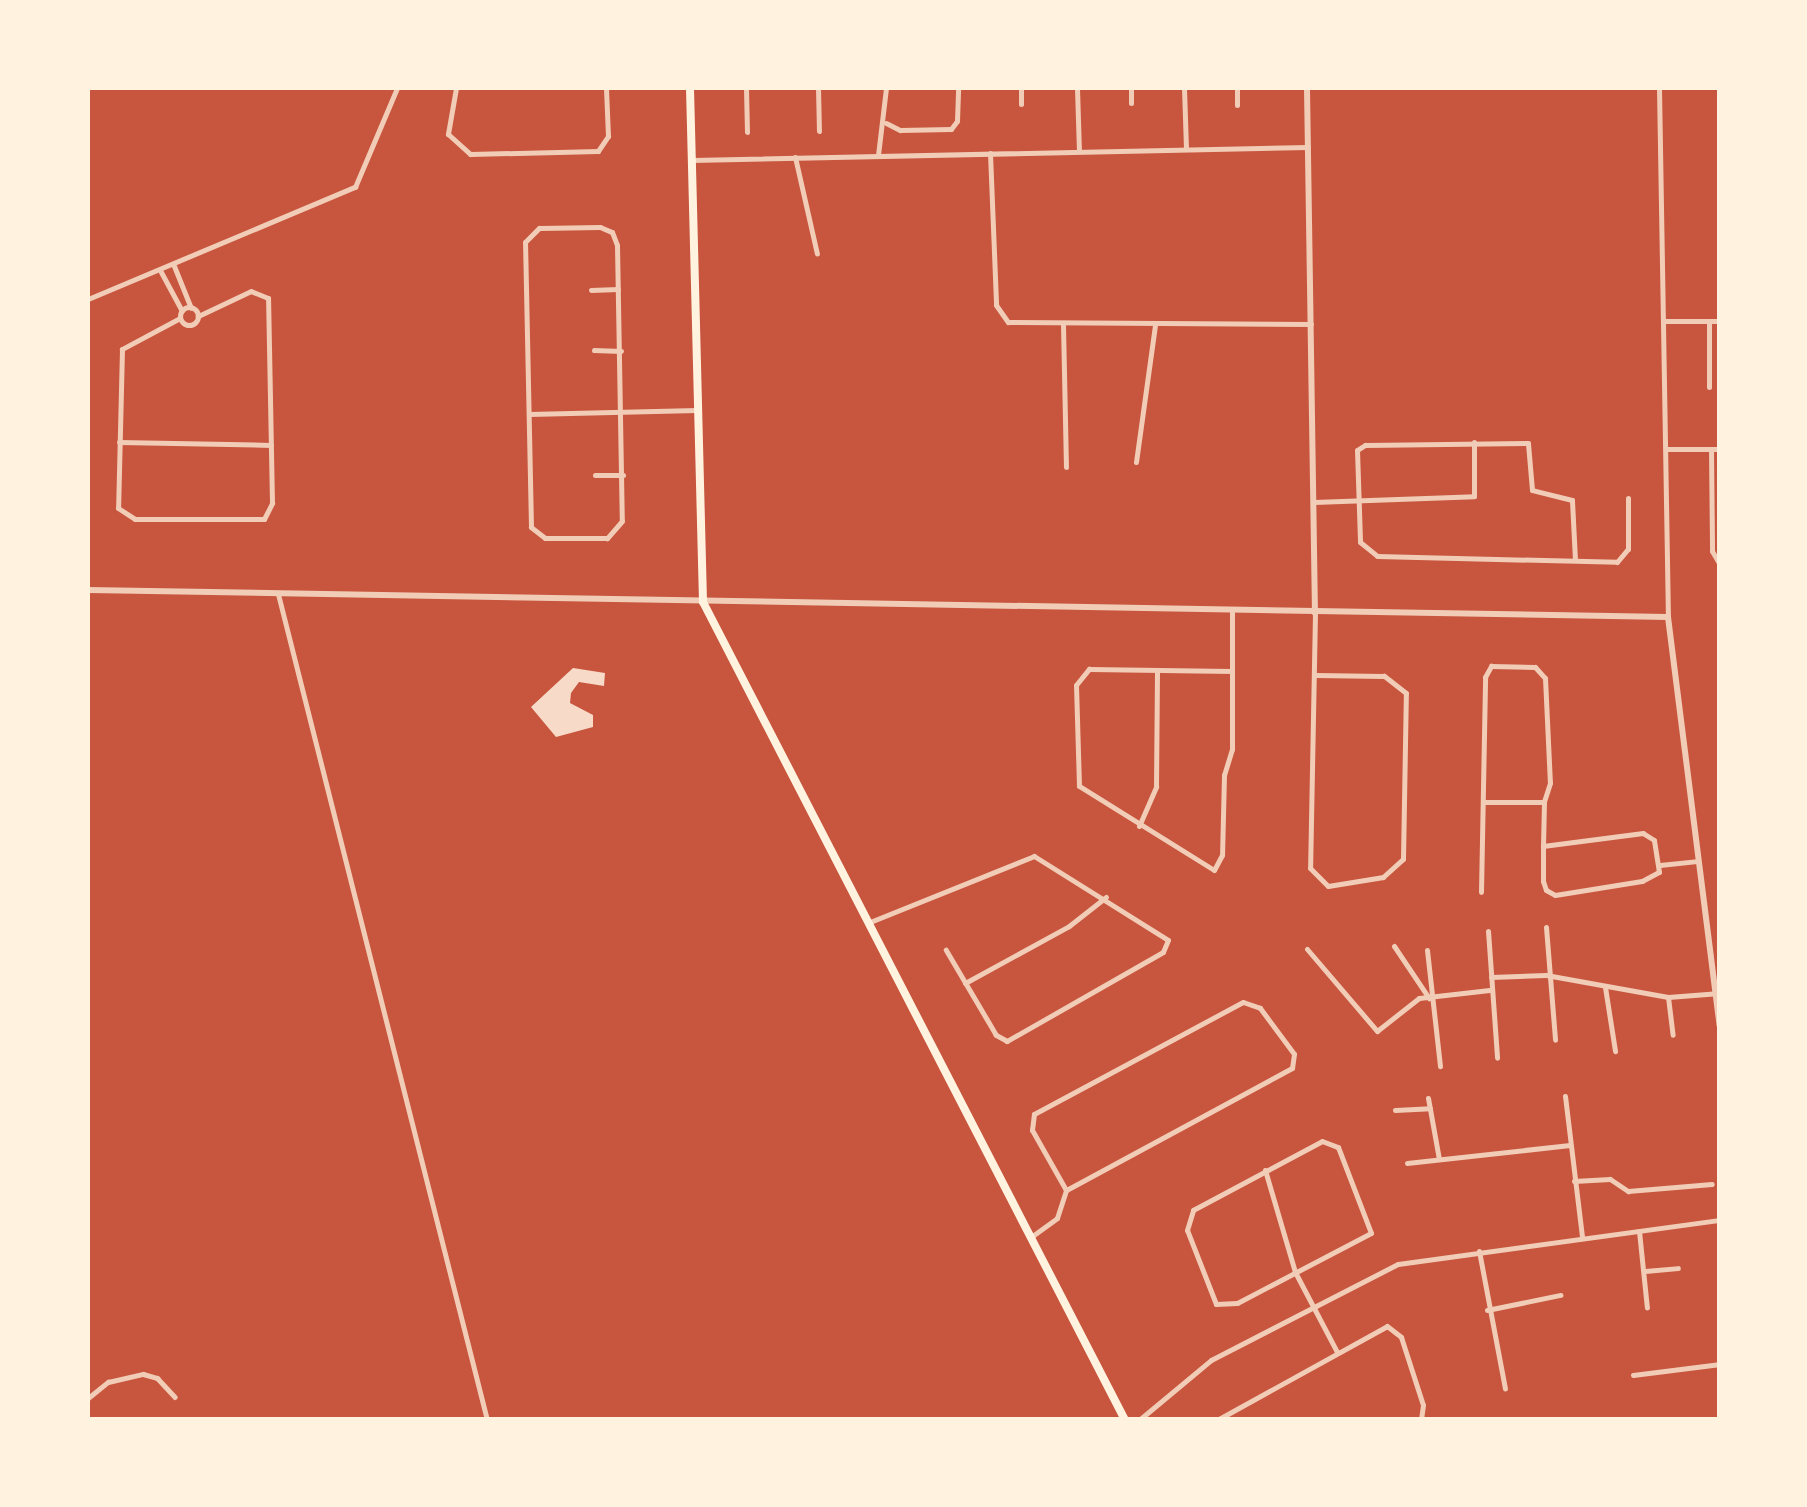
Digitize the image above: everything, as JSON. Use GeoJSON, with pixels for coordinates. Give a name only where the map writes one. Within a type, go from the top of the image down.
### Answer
{"type":"FeatureCollection","features":[{"type":"Feature","properties":{"kind":"main road"},"geometry":{"type":"LineString","coordinates":[[690,88],[703,602],[1125,1420]]}},
{"type":"Feature","properties":{"kind":"street"},"geometry":{"type":"LineString","coordinates":[[88,299],[161,272],[354,187],[397,88]]}},
{"type":"Feature","properties":{"kind":"street"},"geometry":{"type":"LineString","coordinates":[[456,88],[448,134],[470,154],[598,151],[608,136],[606,88]]}},
{"type":"Feature","properties":{"kind":"street"},"geometry":{"type":"LineString","coordinates":[[746,88],[747,132]]}},
{"type":"Feature","properties":{"kind":"street"},"geometry":{"type":"LineString","coordinates":[[818,88],[819,131]]}},
{"type":"Feature","properties":{"kind":"street"},"geometry":{"type":"LineString","coordinates":[[878,156],[886,123],[886,88]]}},
{"type":"Feature","properties":{"kind":"street"},"geometry":{"type":"LineString","coordinates":[[886,123],[900,130],[951,129],[958,121],[958,88]]}},
{"type":"Feature","properties":{"kind":"street"},"geometry":{"type":"LineString","coordinates":[[1021,88],[1021,104]]}},
{"type":"Feature","properties":{"kind":"street"},"geometry":{"type":"LineString","coordinates":[[1077,88],[1079,151]]}},
{"type":"Feature","properties":{"kind":"street"},"geometry":{"type":"LineString","coordinates":[[1130,88],[1131,103]]}},
{"type":"Feature","properties":{"kind":"street"},"geometry":{"type":"LineString","coordinates":[[1184,88],[1186,149]]}},
{"type":"Feature","properties":{"kind":"street"},"geometry":{"type":"LineString","coordinates":[[1237,88],[1238,105]]}},
{"type":"Feature","properties":{"kind":"street"},"geometry":{"type":"LineString","coordinates":[[1307,88],[1315,614],[1312,875],[1328,886],[1384,877],[1403,858],[1406,694],[1384,676],[1315,675]]}},
{"type":"Feature","properties":{"kind":"street"},"geometry":{"type":"LineString","coordinates":[[1659,88],[1668,617],[1720,1026]]}},
{"type":"Feature","properties":{"kind":"street"},"geometry":{"type":"LineString","coordinates":[[692,160],[1308,147]]}},
{"type":"Feature","properties":{"kind":"street"},"geometry":{"type":"LineString","coordinates":[[990,153],[998,312],[1014,324],[1311,324]]}},
{"type":"Feature","properties":{"kind":"street"},"geometry":{"type":"LineString","coordinates":[[795,158],[817,254]]}},
{"type":"Feature","properties":{"kind":"street"},"geometry":{"type":"LineString","coordinates":[[546,228],[612,232],[620,289],[622,521],[613,536],[538,536],[530,527],[528,236],[546,228]]}},
{"type":"Feature","properties":{"kind":"street"},"geometry":{"type":"LineString","coordinates":[[174,266],[198,316]]}},
{"type":"Feature","properties":{"kind":"street"},"geometry":{"type":"LineString","coordinates":[[161,272],[181,314],[192,324],[198,316],[250,291],[265,294],[272,504],[264,519],[136,519],[118,508],[122,350],[181,314],[191,308]]}},
{"type":"Feature","properties":{"kind":"street"},"geometry":{"type":"LineString","coordinates":[[592,290],[620,289]]}},
{"type":"Feature","properties":{"kind":"street"},"geometry":{"type":"LineString","coordinates":[[1708,321],[1709,387]]}},
{"type":"Feature","properties":{"kind":"street"},"geometry":{"type":"LineString","coordinates":[[1663,322],[1720,321]]}},
{"type":"Feature","properties":{"kind":"street"},"geometry":{"type":"LineString","coordinates":[[1136,462],[1155,325]]}},
{"type":"Feature","properties":{"kind":"street"},"geometry":{"type":"LineString","coordinates":[[1063,326],[1066,468]]}},
{"type":"Feature","properties":{"kind":"street"},"geometry":{"type":"LineString","coordinates":[[594,350],[621,350]]}},
{"type":"Feature","properties":{"kind":"street"},"geometry":{"type":"LineString","coordinates":[[529,414],[697,410]]}},
{"type":"Feature","properties":{"kind":"street"},"geometry":{"type":"LineString","coordinates":[[119,442],[271,445]]}},
{"type":"Feature","properties":{"kind":"street"},"geometry":{"type":"LineString","coordinates":[[1314,502],[1476,495],[1474,442]]}},
{"type":"Feature","properties":{"kind":"street"},"geometry":{"type":"LineString","coordinates":[[1575,560],[1572,500],[1532,490],[1532,446],[1474,442],[1364,445],[1355,455],[1360,542],[1376,556],[1575,560],[1624,558],[1628,498]]}},
{"type":"Feature","properties":{"kind":"street"},"geometry":{"type":"LineString","coordinates":[[1666,449],[1720,449]]}},
{"type":"Feature","properties":{"kind":"street"},"geometry":{"type":"LineString","coordinates":[[1711,449],[1712,551],[1720,565]]}},
{"type":"Feature","properties":{"kind":"street"},"geometry":{"type":"LineString","coordinates":[[595,475],[623,474]]}},
{"type":"Feature","properties":{"kind":"street"},"geometry":{"type":"LineString","coordinates":[[88,590],[1315,614],[1668,617]]}},
{"type":"Feature","properties":{"kind":"street"},"geometry":{"type":"LineString","coordinates":[[278,594],[488,1420]]}},
{"type":"Feature","properties":{"kind":"street"},"geometry":{"type":"LineString","coordinates":[[1232,611],[1232,671],[1232,749],[1219,865],[1207,870],[1077,781],[1076,686],[1090,670],[1232,671]]}},
{"type":"Feature","properties":{"kind":"street"},"geometry":{"type":"LineString","coordinates":[[1480,892],[1485,676],[1495,665],[1534,667],[1545,678],[1550,788],[1544,802],[1543,846],[1543,881],[1555,895],[1650,879],[1659,865],[1654,840],[1642,833],[1543,846]]}},
{"type":"Feature","properties":{"kind":"street"},"geometry":{"type":"LineString","coordinates":[[1139,826],[1156,787],[1157,670]]}},
{"type":"Feature","properties":{"kind":"street"},"geometry":{"type":"LineString","coordinates":[[1483,802],[1544,802]]}},
{"type":"Feature","properties":{"kind":"street"},"geometry":{"type":"LineString","coordinates":[[867,923],[1029,856],[1106,897],[1165,935],[1163,952],[1007,1042],[996,1035],[946,950]]}},
{"type":"Feature","properties":{"kind":"street"},"geometry":{"type":"LineString","coordinates":[[1659,865],[1697,861]]}},
{"type":"Feature","properties":{"kind":"street"},"geometry":{"type":"LineString","coordinates":[[966,983],[1069,926],[1106,897]]}},
{"type":"Feature","properties":{"kind":"street"},"geometry":{"type":"LineString","coordinates":[[1546,927],[1555,1040]]}},
{"type":"Feature","properties":{"kind":"street"},"geometry":{"type":"LineString","coordinates":[[1488,931],[1497,1058]]}},
{"type":"Feature","properties":{"kind":"street"},"geometry":{"type":"LineString","coordinates":[[1394,946],[1430,998]]}},
{"type":"Feature","properties":{"kind":"street"},"geometry":{"type":"LineString","coordinates":[[1306,949],[1372,1030],[1430,998],[1490,990]]}},
{"type":"Feature","properties":{"kind":"street"},"geometry":{"type":"LineString","coordinates":[[1427,950],[1440,1066]]}},
{"type":"Feature","properties":{"kind":"street"},"geometry":{"type":"LineString","coordinates":[[1491,977],[1551,976],[1668,997],[1717,989]]}},
{"type":"Feature","properties":{"kind":"street"},"geometry":{"type":"LineString","coordinates":[[1605,986],[1615,1051]]}},
{"type":"Feature","properties":{"kind":"street"},"geometry":{"type":"LineString","coordinates":[[1668,997],[1674,1035]]}},
{"type":"Feature","properties":{"kind":"street"},"geometry":{"type":"LineString","coordinates":[[1030,1238],[1057,1218],[1066,1190],[1284,1076],[1294,1054],[1260,1008],[1243,1002],[1038,1110],[1032,1130],[1066,1190]]}},
{"type":"Feature","properties":{"kind":"street"},"geometry":{"type":"LineString","coordinates":[[1565,1096],[1582,1236]]}},
{"type":"Feature","properties":{"kind":"street"},"geometry":{"type":"LineString","coordinates":[[1428,1098],[1439,1160]]}},
{"type":"Feature","properties":{"kind":"street"},"geometry":{"type":"LineString","coordinates":[[1395,1110],[1430,1108]]}},
{"type":"Feature","properties":{"kind":"street"},"geometry":{"type":"LineString","coordinates":[[1332,1142],[1371,1225],[1367,1237],[1295,1272],[1219,1306],[1188,1230],[1202,1202],[1265,1169],[1332,1142]]}},
{"type":"Feature","properties":{"kind":"street"},"geometry":{"type":"LineString","coordinates":[[1407,1163],[1570,1145]]}},
{"type":"Feature","properties":{"kind":"street"},"geometry":{"type":"LineString","coordinates":[[1265,1169],[1295,1272],[1337,1352]]}},
{"type":"Feature","properties":{"kind":"street"},"geometry":{"type":"LineString","coordinates":[[1574,1181],[1610,1179],[1628,1191],[1712,1184]]}},
{"type":"Feature","properties":{"kind":"street"},"geometry":{"type":"LineString","coordinates":[[1139,1420],[1211,1360],[1398,1264],[1720,1220]]}},
{"type":"Feature","properties":{"kind":"street"},"geometry":{"type":"LineString","coordinates":[[1639,1231],[1648,1308]]}},
{"type":"Feature","properties":{"kind":"street"},"geometry":{"type":"LineString","coordinates":[[1479,1251],[1486,1310],[1505,1389]]}},
{"type":"Feature","properties":{"kind":"street"},"geometry":{"type":"LineString","coordinates":[[1644,1272],[1678,1268]]}},
{"type":"Feature","properties":{"kind":"street"},"geometry":{"type":"LineString","coordinates":[[1486,1310],[1560,1295]]}},
{"type":"Feature","properties":{"kind":"street"},"geometry":{"type":"LineString","coordinates":[[1217,1420],[1375,1330],[1397,1329],[1423,1405],[1421,1420]]}},
{"type":"Feature","properties":{"kind":"street"},"geometry":{"type":"LineString","coordinates":[[1633,1375],[1720,1364]]}},
{"type":"Feature","properties":{"kind":"street"},"geometry":{"type":"LineString","coordinates":[[88,1398],[108,1382],[142,1374],[157,1378],[175,1397]]}},
{"type":"Feature","properties":{"kind":"building"},"geometry":{"type":"Polygon","coordinates":[[[573,668],[605,673],[604,686],[579,682],[571,693],[570,703],[593,715],[593,727],[556,737],[531,707],[573,668]]]}}]}
